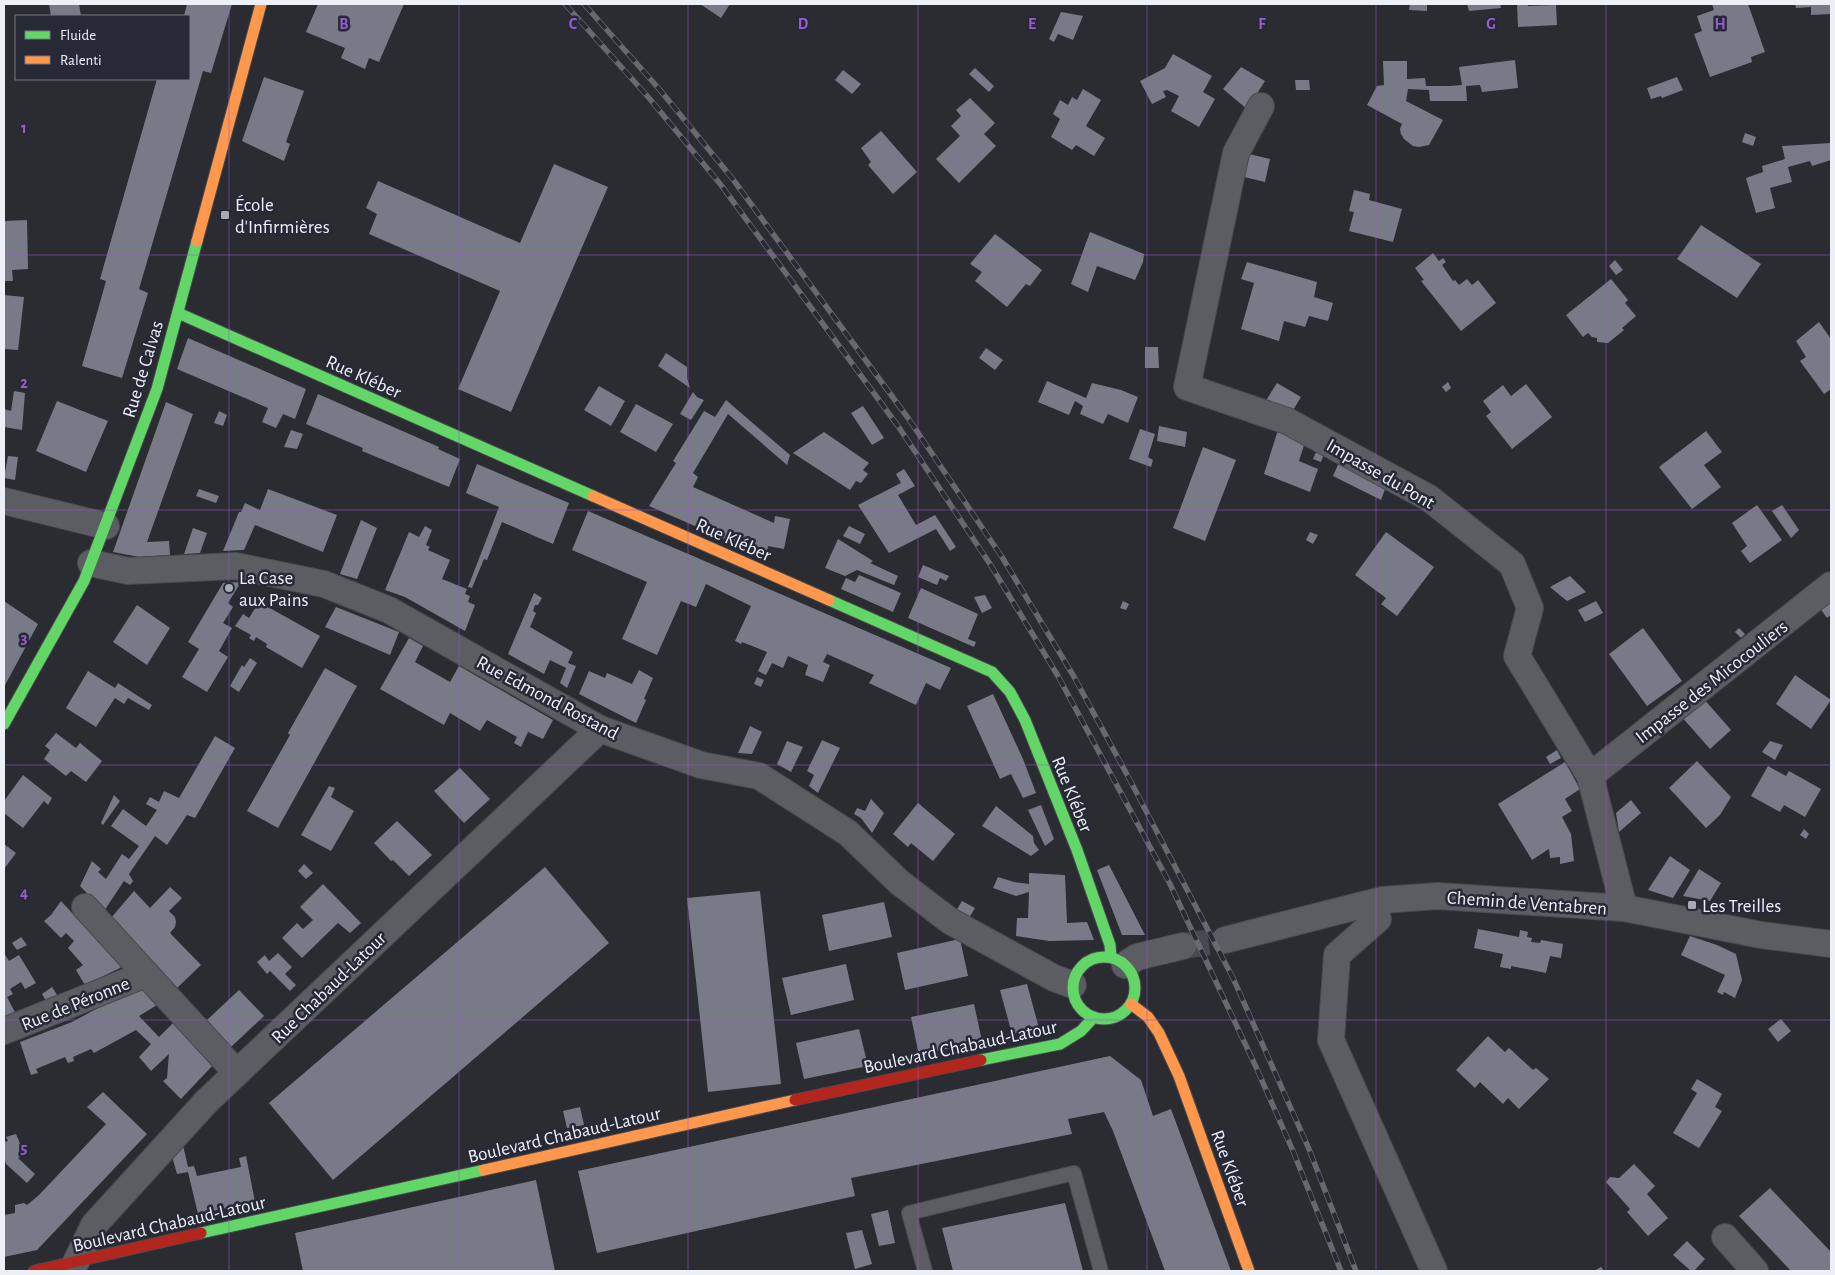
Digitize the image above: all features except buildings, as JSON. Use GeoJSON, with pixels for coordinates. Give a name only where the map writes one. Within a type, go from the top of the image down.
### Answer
{"type":"FeatureCollection","features":[{"type":"Feature","properties":{"kind":"street","name":"Rue de Calvas"},"geometry":{"type":"LineString","coordinates":[[4,724],[84,581],[156,389],[261,4]]}},
{"type":"Feature","properties":{"kind":"street","name":"Impasse du Pont"},"geometry":{"type":"LineString","coordinates":[[1260,106],[1236,153],[1187,387],[1287,421],[1429,498],[1512,564],[1530,608],[1517,656],[1590,776],[1624,908]]}},
{"type":"Feature","properties":{"kind":"street","name":"Rue Kléber"},"geometry":{"type":"LineString","coordinates":[[178,313],[992,672],[1010,692],[1025,720],[1076,850],[1110,945],[1118,961],[1132,973],[1135,983],[1135,994],[1131,1004],[1148,1017],[1159,1033],[1179,1076],[1249,1271]]}},
{"type":"Feature","properties":{"kind":"street"},"geometry":{"type":"LineString","coordinates":[[4,501],[106,526]]}},
{"type":"Feature","properties":{"kind":"street","name":"Rue Edmond Rostand"},"geometry":{"type":"LineString","coordinates":[[92,563],[128,571],[236,566],[324,584],[389,610],[600,729],[701,765],[759,776],[848,833],[900,882],[950,921],[1054,978],[1073,985]]}},
{"type":"Feature","properties":{"kind":"street","name":"Impasse des Micocouliers"},"geometry":{"type":"LineString","coordinates":[[1590,776],[1831,585]]}},
{"type":"Feature","properties":{"kind":"street","name":"Rue Chabaud-Latour"},"geometry":{"type":"LineString","coordinates":[[76,1262],[94,1225],[206,1102],[600,729]]}},
{"type":"Feature","properties":{"kind":"street","name":"Chemin de Ventabren"},"geometry":{"type":"LineString","coordinates":[[1226,940],[1382,900],[1438,896],[1624,908],[1761,935],[1831,944]]}},
{"type":"Feature","properties":{"kind":"street","name":"Rue de Péronne"},"geometry":{"type":"LineString","coordinates":[[85,907],[237,1073]]}},
{"type":"Feature","properties":{"kind":"street"},"geometry":{"type":"LineString","coordinates":[[1378,919],[1337,955],[1332,1040],[1434,1271]]}},
{"type":"Feature","properties":{"kind":"street"},"geometry":{"type":"LineString","coordinates":[[1131,1004],[1124,1012],[1115,1017],[1104,1019],[1094,1017],[1085,1012],[1078,1005],[1074,995],[1073,985],[1079,969],[1085,962],[1102,956],[1118,961],[1183,946]]}},
{"type":"Feature","properties":{"kind":"street","name":"Rue de Péronne"},"geometry":{"type":"LineString","coordinates":[[4,1031],[146,974]]}},
{"type":"Feature","properties":{"kind":"street","name":"Boulevard Chabaud-Latour"},"geometry":{"type":"LineString","coordinates":[[34,1271],[903,1076],[1060,1044],[1081,1031],[1094,1017]]}},
{"type":"Feature","properties":{"kind":"street"},"geometry":{"type":"LineString","coordinates":[[1725,1237],[1755,1271]]}},
{"type":"Feature","properties":{"kind":"lane"},"geometry":{"type":"LineString","coordinates":[[924,1271],[909,1213],[1074,1173],[1101,1271]]}},
{"type":"Feature","properties":{"kind":"tunnel"},"geometry":{"type":"LineString","coordinates":[[1183,946],[1225,940]]}},
{"type":"Feature","properties":{"kind":"railway"},"geometry":{"type":"LineString","coordinates":[[565,4],[649,98],[721,185],[898,426],[990,564],[1058,676],[1170,884],[1256,1067],[1293,1151],[1341,1271]]}},
{"type":"Feature","properties":{"kind":"railway"},"geometry":{"type":"LineString","coordinates":[[584,4],[660,90],[732,178],[908,418],[1002,557],[1073,675],[1233,978],[1309,1149],[1356,1271]]}},
{"type":"Feature","properties":{"kind":"traffic: fast"},"geometry":{"type":"LineString","coordinates":[[4,724],[84,581],[157,389],[197,241]]}},
{"type":"Feature","properties":{"kind":"traffic: fast"},"geometry":{"type":"LineString","coordinates":[[178,313],[593,496]]}},
{"type":"Feature","properties":{"kind":"traffic: fast"},"geometry":{"type":"LineString","coordinates":[[829,600],[992,672],[1010,692],[1025,720],[1077,850],[1110,945],[1111,957]]}},
{"type":"Feature","properties":{"kind":"traffic: fast"},"geometry":{"type":"LineString","coordinates":[[1098,957],[1110,957],[1126,966],[1133,976],[1135,988],[1133,1000],[1126,1010],[1110,1019],[1098,1019],[1087,1014],[1078,1005],[1073,994],[1073,982],[1078,971],[1087,962],[1098,957]]}},
{"type":"Feature","properties":{"kind":"traffic: fast"},"geometry":{"type":"LineString","coordinates":[[981,1060],[1060,1044],[1081,1031],[1094,1017]]}},
{"type":"Feature","properties":{"kind":"traffic: fast"},"geometry":{"type":"LineString","coordinates":[[201,1233],[484,1170]]}},
{"type":"Feature","properties":{"kind":"traffic: slow"},"geometry":{"type":"LineString","coordinates":[[197,241],[261,4]]}},
{"type":"Feature","properties":{"kind":"traffic: slow"},"geometry":{"type":"LineString","coordinates":[[593,496],[829,600]]}},
{"type":"Feature","properties":{"kind":"traffic: slow"},"geometry":{"type":"LineString","coordinates":[[1131,1004],[1148,1017],[1159,1033],[1179,1076],[1249,1271]]}},
{"type":"Feature","properties":{"kind":"traffic: slow"},"geometry":{"type":"LineString","coordinates":[[484,1170],[795,1100]]}},
{"type":"Feature","properties":{"kind":"traffic: jam"},"geometry":{"type":"LineString","coordinates":[[795,1100],[981,1060]]}},
{"type":"Feature","properties":{"kind":"traffic: jam"},"geometry":{"type":"LineString","coordinates":[[34,1271],[201,1233]]}},
{"type":"Feature","properties":{"kind":"place","name":"École d'Infirmières"},"geometry":{"type":"Point","coordinates":[225,215]}},
{"type":"Feature","properties":{"kind":"place","name":"La Case aux Pains"},"geometry":{"type":"Point","coordinates":[229,588]}},
{"type":"Feature","properties":{"kind":"place","name":"Les Treilles"},"geometry":{"type":"Point","coordinates":[1692,905]}}]}
